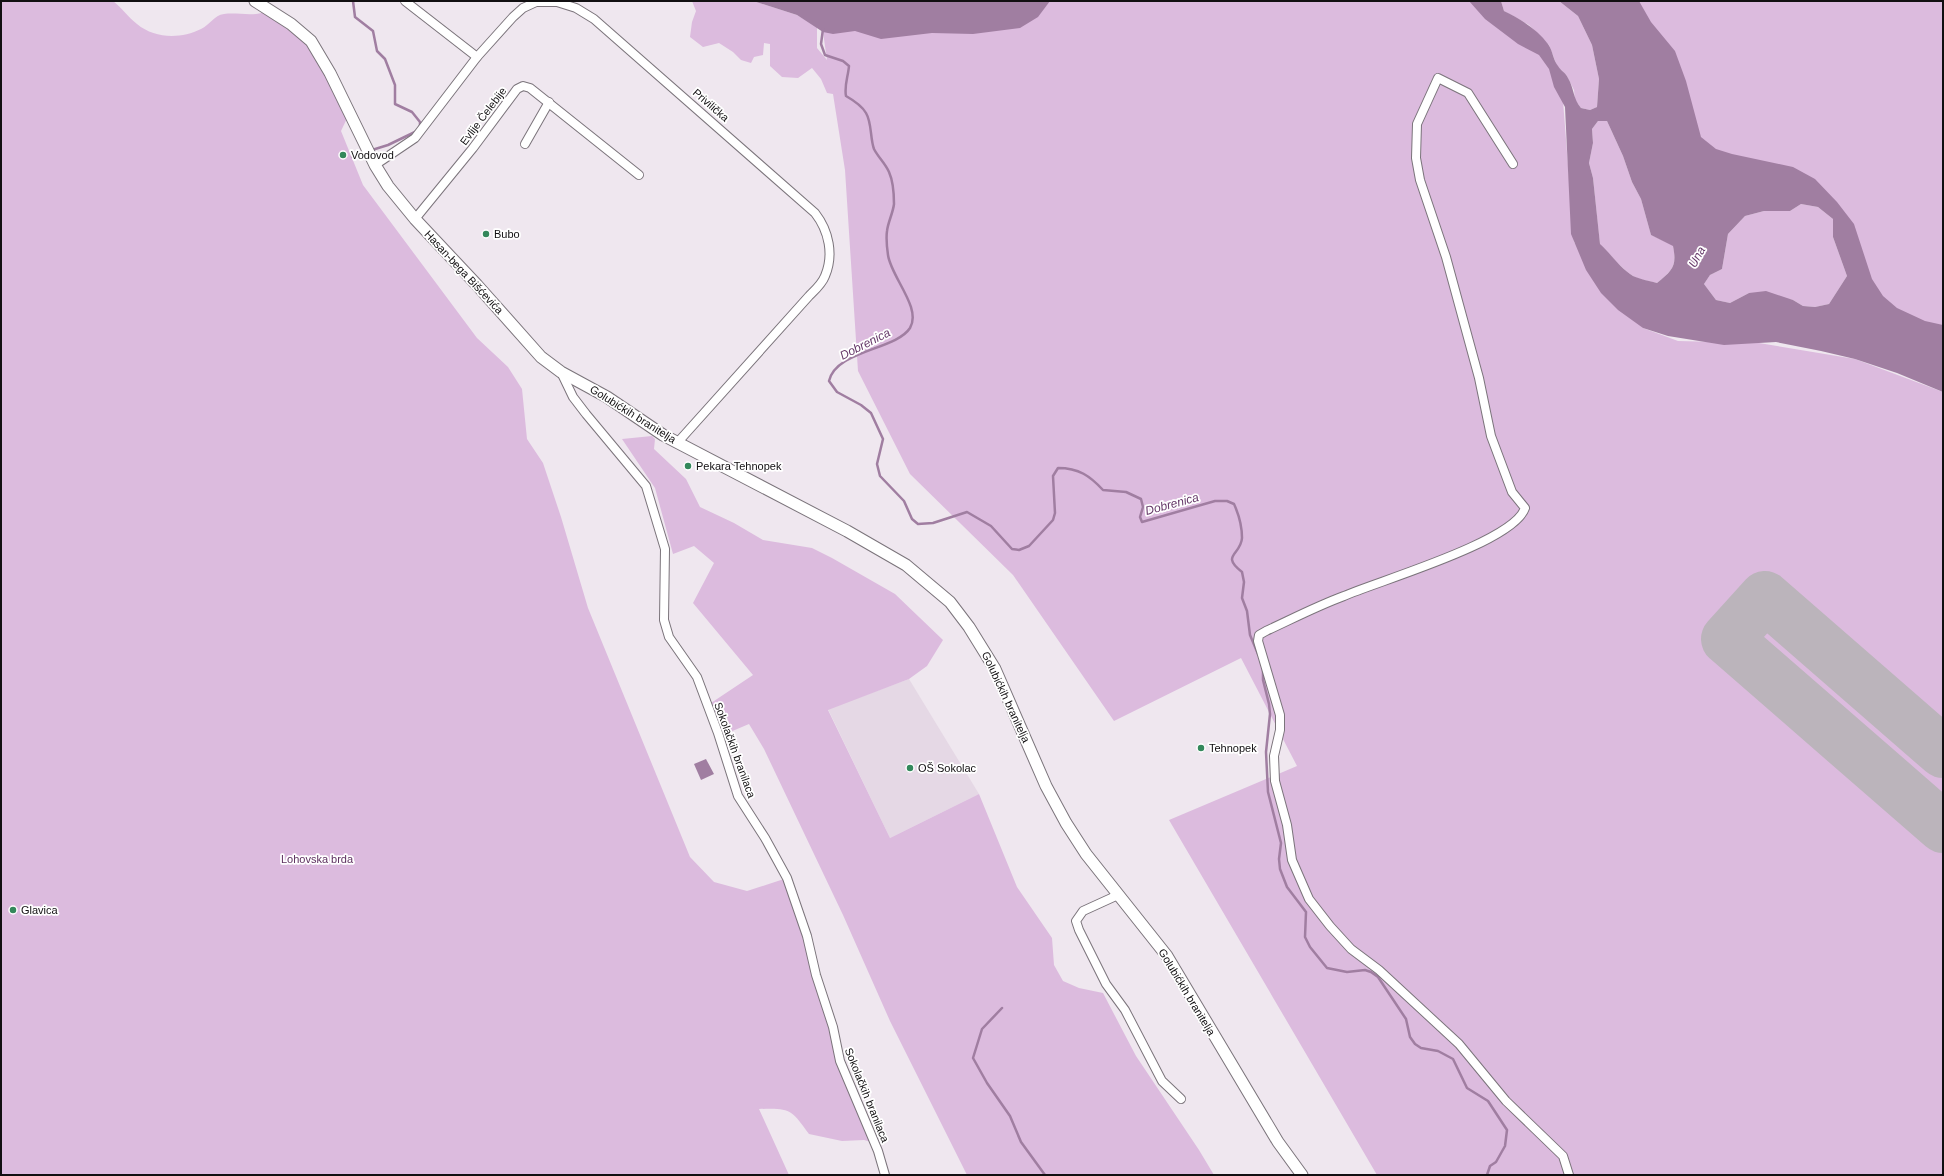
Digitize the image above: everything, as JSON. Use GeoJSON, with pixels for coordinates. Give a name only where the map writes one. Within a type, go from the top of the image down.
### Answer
{"type":"FeatureCollection","features":[{"type":"Feature","properties":{"kind":"street","name":"Hasan-bega Bišćevića"},"geometry":{"type":"LineString","coordinates":[[255,1],[291,24],[311,42],[330,73],[375,165],[388,186],[415,219],[477,285],[541,357],[561,372]]}},
{"type":"Feature","properties":{"kind":"street"},"geometry":{"type":"LineString","coordinates":[[405,1],[477,58]]}},
{"type":"Feature","properties":{"kind":"street","name":"Privilička"},"geometry":{"type":"LineString","coordinates":[[375,165],[415,138],[477,58],[513,17],[530,4],[548,1],[576,8],[594,19],[699,109],[815,213],[823,223],[829,242],[829,255],[825,276],[819,285],[678,442]]}},
{"type":"Feature","properties":{"kind":"street"},"geometry":{"type":"LineString","coordinates":[[1513,164],[1468,93],[1438,78],[1417,124],[1416,158],[1420,180],[1446,257],[1479,378],[1491,436],[1512,492],[1525,508],[1523,513],[1515,522],[1471,548],[1438,562],[1344,595],[1266,631],[1259,635],[1258,641],[1280,715],[1280,730],[1274,756],[1275,781],[1287,825],[1292,860],[1309,899],[1330,926],[1351,949],[1378,970],[1459,1044],[1506,1101],[1563,1156],[1568,1175]]}},
{"type":"Feature","properties":{"kind":"street","name":"Evlije Čelebije"},"geometry":{"type":"LineString","coordinates":[[415,219],[473,148],[517,89],[523,86],[530,88],[549,102],[639,175]]}},
{"type":"Feature","properties":{"kind":"street"},"geometry":{"type":"LineString","coordinates":[[525,144],[549,102]]}},
{"type":"Feature","properties":{"kind":"street","name":"Golubićkih branitelja"},"geometry":{"type":"LineString","coordinates":[[561,372],[607,397],[643,423],[847,531],[906,565],[950,602],[984,649],[995,669],[1046,786],[1066,823],[1086,854],[1167,956],[1278,1142],[1302,1175]]}},
{"type":"Feature","properties":{"kind":"street","name":"Sokolačkih branilaca"},"geometry":{"type":"LineString","coordinates":[[561,372],[573,397],[646,486],[665,549],[664,620],[669,637],[697,677],[718,733],[738,796],[765,838],[787,878],[807,936],[816,975],[833,1027],[840,1061],[878,1151],[885,1175]]}},
{"type":"Feature","properties":{"kind":"street"},"geometry":{"type":"LineString","coordinates":[[1118,895],[1083,911],[1076,921],[1106,984],[1125,1010],[1162,1081],[1181,1099]]}},
{"type":"Feature","properties":{"kind":"shaded area","name":"OŠ Sokolac"},"geometry":{"type":"Polygon","coordinates":[[[909,679],[979,794],[890,838],[828,709],[909,679]]]}},
{"type":"Feature","properties":{"kind":"green space","name":"Lohovska brda"},"geometry":{"type":"Polygon","coordinates":[[[1,1],[113,1],[144,29],[152,33],[168,36],[185,35],[193,32],[224,14],[258,14],[269,10],[301,32],[350,112],[341,131],[363,185],[477,338],[508,367],[522,389],[527,439],[543,463],[588,608],[690,857],[714,882],[747,891],[787,878],[834,1041],[875,1143],[864,1140],[842,1141],[809,1134],[798,1119],[789,1112],[777,1109],[759,1109],[789,1175],[1,1175],[1,1]]]}},
{"type":"Feature","properties":{"kind":"green space"},"geometry":{"type":"Polygon","coordinates":[[[692,1],[753,1],[797,15],[817,27],[817,48],[827,60],[823,32],[968,17],[1036,1],[1472,1],[1546,57],[1562,88],[1574,242],[1643,328],[1678,341],[1759,343],[1855,359],[1943,392],[1943,1175],[1377,1175],[1169,820],[1297,766],[1241,658],[1114,721],[1013,575],[910,474],[858,371],[845,170],[833,94],[827,93],[821,79],[812,68],[798,78],[782,77],[770,66],[770,44],[764,43],[763,55],[754,57],[751,63],[741,60],[733,52],[719,43],[703,47],[690,37],[692,22],[696,11],[692,1]]]}},
{"type":"Feature","properties":{"kind":"green space"},"geometry":{"type":"Polygon","coordinates":[[[1501,1],[1559,1],[1578,16],[1592,45],[1599,79],[1597,107],[1590,110],[1581,108],[1575,100],[1574,90],[1567,76],[1557,66],[1549,45],[1529,25],[1504,11],[1501,1]]]}},
{"type":"Feature","properties":{"kind":"green space"},"geometry":{"type":"Polygon","coordinates":[[[1636,1],[1943,1],[1943,329],[1901,319],[1867,280],[1834,207],[1711,153],[1683,109],[1636,1]]]}},
{"type":"Feature","properties":{"kind":"green space"},"geometry":{"type":"Polygon","coordinates":[[[1598,121],[1607,121],[1623,156],[1632,182],[1641,199],[1651,235],[1673,245],[1674,263],[1667,275],[1657,283],[1633,276],[1600,245],[1593,178],[1589,163],[1593,143],[1592,129],[1598,121]]]}},
{"type":"Feature","properties":{"kind":"green space"},"geometry":{"type":"Polygon","coordinates":[[[1801,204],[1818,207],[1833,219],[1833,237],[1847,276],[1829,304],[1815,307],[1803,306],[1793,300],[1749,293],[1730,303],[1716,300],[1704,284],[1710,275],[1722,269],[1728,234],[1745,216],[1764,211],[1790,211],[1801,204]]]}},
{"type":"Feature","properties":{"kind":"green space"},"geometry":{"type":"Polygon","coordinates":[[[652,436],[655,439],[654,449],[686,479],[700,507],[734,523],[763,540],[812,548],[832,558],[895,594],[943,640],[927,666],[909,679],[828,710],[890,838],[979,794],[1017,887],[1052,938],[1054,965],[1063,981],[1079,988],[1103,993],[1136,1056],[1214,1175],[967,1175],[890,1021],[843,915],[764,749],[749,724],[723,735],[711,703],[753,675],[693,603],[714,563],[694,546],[673,554],[655,488],[622,439],[652,436]]]}},
{"type":"Feature","properties":{"kind":"water"},"geometry":{"type":"Polygon","coordinates":[[[753,1],[1050,1],[1038,17],[1020,28],[973,34],[932,33],[881,39],[855,31],[833,34],[823,32],[797,15],[753,1]]]}},
{"type":"Feature","properties":{"kind":"water","name":"Una"},"geometry":{"type":"Polygon","coordinates":[[[1469,1],[1501,1],[1504,11],[1522,21],[1539,34],[1548,44],[1556,64],[1567,76],[1578,105],[1581,108],[1590,110],[1597,107],[1599,79],[1592,45],[1578,16],[1559,1],[1639,1],[1651,22],[1675,51],[1686,81],[1701,137],[1716,149],[1732,154],[1793,167],[1815,179],[1837,202],[1854,224],[1872,279],[1883,296],[1897,308],[1925,321],[1943,325],[1943,392],[1897,373],[1855,359],[1821,351],[1776,342],[1724,345],[1668,336],[1643,328],[1618,310],[1601,293],[1586,270],[1571,234],[1565,107],[1554,87],[1549,69],[1539,55],[1518,44],[1485,19],[1469,1]],[[1598,121],[1592,129],[1593,143],[1589,163],[1593,178],[1600,244],[1624,269],[1633,276],[1657,283],[1667,275],[1674,263],[1673,246],[1651,235],[1641,199],[1632,182],[1623,156],[1607,121],[1598,121]],[[1801,204],[1790,211],[1764,211],[1745,216],[1728,234],[1722,269],[1710,275],[1704,284],[1716,300],[1730,303],[1749,293],[1766,291],[1793,300],[1803,306],[1815,307],[1829,304],[1847,276],[1833,237],[1833,219],[1818,207],[1801,204]]]}},
{"type":"Feature","properties":{"kind":"water"},"geometry":{"type":"Polygon","coordinates":[[[706,759],[714,774],[701,780],[694,764],[706,759]]]}},
{"type":"Feature","properties":{"kind":"waterway"},"geometry":{"type":"LineString","coordinates":[[353,1],[355,17],[373,31],[377,51],[385,59],[395,85],[395,104],[412,112],[420,122],[420,127]]}},
{"type":"Feature","properties":{"kind":"waterway","name":"Dobrenica"},"geometry":{"type":"LineString","coordinates":[[823,29],[821,44],[825,55],[843,61],[849,66],[846,96],[860,106],[866,113],[874,149],[889,172],[893,188],[894,204],[887,231],[888,255],[890,264],[905,292],[912,311],[913,320],[910,328],[903,335],[854,356],[834,371],[829,381],[837,392],[861,405],[871,413],[883,439],[877,464],[880,476],[904,501],[912,519],[918,524],[933,523],[967,512],[991,526],[1012,549],[1019,550],[1029,546],[1053,520],[1055,513],[1053,476],[1058,468],[1078,471],[1089,477],[1103,490],[1126,492],[1141,499],[1143,507],[1140,517],[1142,522],[1215,501],[1227,501],[1234,504],[1240,521],[1242,538],[1241,544],[1232,558],[1233,562],[1242,572],[1244,582],[1242,598],[1247,611],[1250,635],[1258,654]]}},
{"type":"Feature","properties":{"kind":"waterway"},"geometry":{"type":"LineString","coordinates":[[372,150],[388,145],[417,131]]}},
{"type":"Feature","properties":{"kind":"waterway"},"geometry":{"type":"LineString","coordinates":[[352,157],[365,153]]}},
{"type":"Feature","properties":{"kind":"waterway","name":"Dobrenica"},"geometry":{"type":"LineString","coordinates":[[1263,669],[1263,680],[1270,714],[1266,752],[1268,792],[1281,843],[1279,859],[1280,869],[1287,887],[1306,912],[1305,937],[1310,947],[1327,968],[1347,972],[1365,970],[1378,977],[1406,1019],[1410,1037],[1415,1044],[1421,1048],[1438,1051],[1453,1059],[1467,1088],[1488,1101],[1507,1130],[1505,1146],[1496,1162],[1490,1166],[1487,1175]]}},
{"type":"Feature","properties":{"kind":"waterway"},"geometry":{"type":"LineString","coordinates":[[1002,1008],[982,1029],[973,1058],[987,1083],[1010,1116],[1021,1142],[1045,1175]]}},
{"type":"Feature","properties":{"kind":"runway"},"geometry":{"type":"LineString","coordinates":[[1943,752],[1765,597],[1727,639],[1943,827]]}},
{"type":"Feature","properties":{"kind":"place","name":"Vodovod"},"geometry":{"type":"Point","coordinates":[343,155]}},
{"type":"Feature","properties":{"kind":"place","name":"Bubo"},"geometry":{"type":"Point","coordinates":[486,234]}},
{"type":"Feature","properties":{"kind":"place","name":"Pekara Tehnopek"},"geometry":{"type":"Point","coordinates":[688,466]}},
{"type":"Feature","properties":{"kind":"place","name":"Tehnopek"},"geometry":{"type":"Point","coordinates":[1201,748]}},
{"type":"Feature","properties":{"kind":"place","name":"OŠ Sokolac"},"geometry":{"type":"Point","coordinates":[910,768]}},
{"type":"Feature","properties":{"kind":"place","name":"Glavica"},"geometry":{"type":"Point","coordinates":[13,910]}}]}
